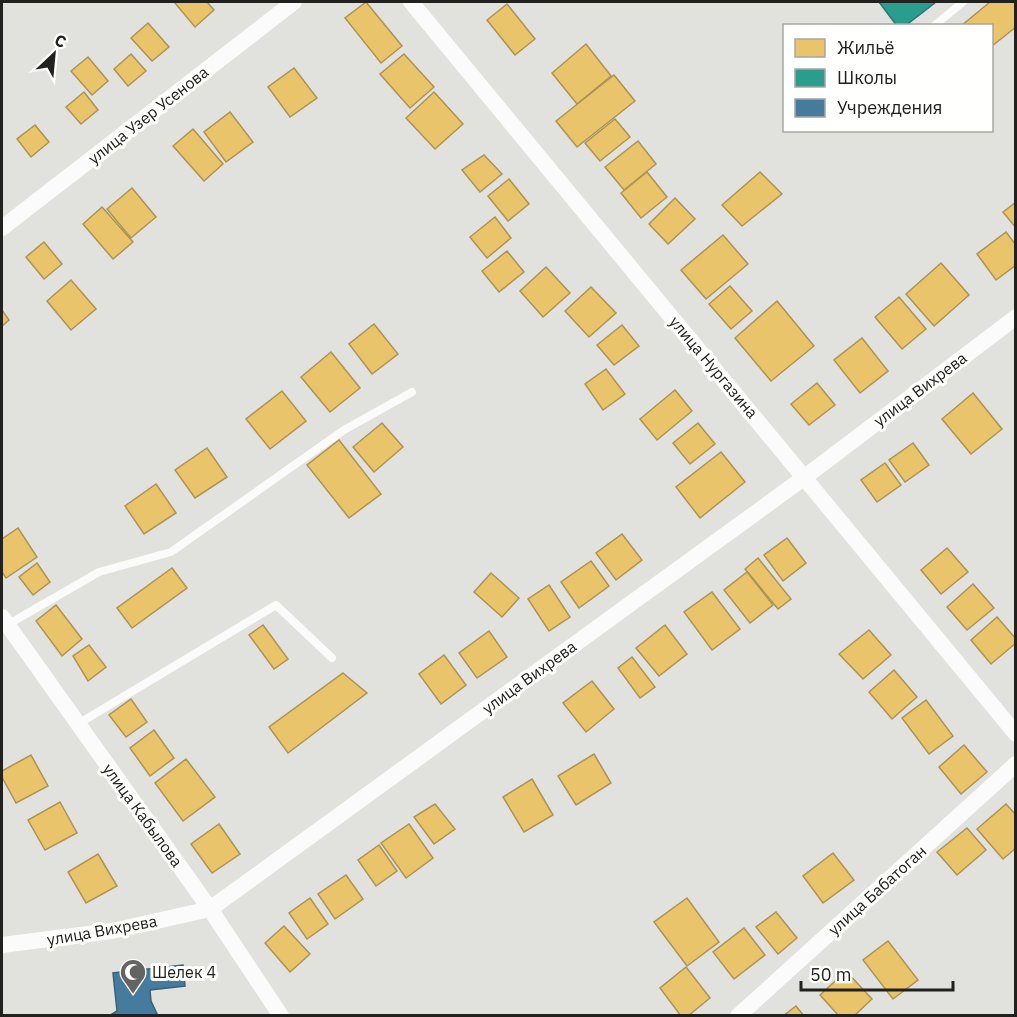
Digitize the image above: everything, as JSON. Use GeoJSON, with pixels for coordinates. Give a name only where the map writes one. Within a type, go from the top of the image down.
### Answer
{"type":"FeatureCollection","features":[{"type":"Feature","properties":{"kind":"street","name":"улица Узер Усенова"},"geometry":{"type":"LineString","coordinates":[[2,228],[294,2]]}},
{"type":"Feature","properties":{"kind":"street","name":"улица Нургазина"},"geometry":{"type":"LineString","coordinates":[[411,2],[1016,734]]}},
{"type":"Feature","properties":{"kind":"street","name":"улица Вихрева"},"geometry":{"type":"LineString","coordinates":[[2,945],[112,931],[210,909],[805,477],[1016,317]]}},
{"type":"Feature","properties":{"kind":"street","name":"улица Кабылова"},"geometry":{"type":"LineString","coordinates":[[4,621],[210,909],[281,1016]]}},
{"type":"Feature","properties":{"kind":"street","name":"улица Бабатоган"},"geometry":{"type":"LineString","coordinates":[[738,1016],[1016,764]]}},
{"type":"Feature","properties":{"kind":"lane"},"geometry":{"type":"LineString","coordinates":[[936,24],[963,2]]}},
{"type":"Feature","properties":{"kind":"lane"},"geometry":{"type":"LineString","coordinates":[[4,621],[99,572],[171,552],[344,430],[412,392]]}},
{"type":"Feature","properties":{"kind":"lane"},"geometry":{"type":"LineString","coordinates":[[78,724],[276,605],[332,658]]}},
{"type":"Feature","properties":{"kind":"building: Жильё"},"geometry":{"type":"Polygon","coordinates":[[[176,2],[207,2],[214,10],[195,27],[176,2]]]}},
{"type":"Feature","properties":{"kind":"building: Жильё"},"geometry":{"type":"Polygon","coordinates":[[[366,2],[402,46],[381,63],[345,18],[366,2]]]}},
{"type":"Feature","properties":{"kind":"building: Жильё"},"geometry":{"type":"Polygon","coordinates":[[[990,2],[1016,2],[1016,27],[993,45],[993,24],[963,24],[990,2]]]}},
{"type":"Feature","properties":{"kind":"building: Жильё"},"geometry":{"type":"Polygon","coordinates":[[[507,4],[535,39],[515,55],[487,20],[507,4]]]}},
{"type":"Feature","properties":{"kind":"building: Жильё"},"geometry":{"type":"Polygon","coordinates":[[[148,23],[169,47],[152,61],[131,38],[148,23]]]}},
{"type":"Feature","properties":{"kind":"building: Жильё"},"geometry":{"type":"Polygon","coordinates":[[[586,44],[611,76],[577,104],[552,73],[586,44]]]}},
{"type":"Feature","properties":{"kind":"building: Жильё"},"geometry":{"type":"Polygon","coordinates":[[[131,54],[146,71],[128,86],[114,69],[131,54]]]}},
{"type":"Feature","properties":{"kind":"building: Жильё"},"geometry":{"type":"Polygon","coordinates":[[[404,54],[434,87],[410,108],[380,74],[404,54]]]}},
{"type":"Feature","properties":{"kind":"building: Жильё"},"geometry":{"type":"Polygon","coordinates":[[[88,57],[108,81],[92,95],[71,71],[88,57]]]}},
{"type":"Feature","properties":{"kind":"building: Жильё"},"geometry":{"type":"Polygon","coordinates":[[[294,68],[317,98],[290,117],[268,87],[294,68]]]}},
{"type":"Feature","properties":{"kind":"building: Жильё"},"geometry":{"type":"Polygon","coordinates":[[[614,75],[635,101],[577,147],[556,121],[614,75]]]}},
{"type":"Feature","properties":{"kind":"building: Жильё"},"geometry":{"type":"Polygon","coordinates":[[[84,92],[98,110],[81,124],[66,107],[84,92]]]}},
{"type":"Feature","properties":{"kind":"building: Жильё"},"geometry":{"type":"Polygon","coordinates":[[[434,92],[463,124],[435,149],[406,118],[434,92]]]}},
{"type":"Feature","properties":{"kind":"building: Жильё"},"geometry":{"type":"Polygon","coordinates":[[[230,112],[253,142],[226,162],[204,132],[230,112]]]}},
{"type":"Feature","properties":{"kind":"building: Жильё"},"geometry":{"type":"Polygon","coordinates":[[[615,119],[630,137],[600,161],[585,143],[615,119]]]}},
{"type":"Feature","properties":{"kind":"building: Жильё"},"geometry":{"type":"Polygon","coordinates":[[[35,125],[49,142],[31,157],[17,139],[35,125]]]}},
{"type":"Feature","properties":{"kind":"building: Жильё"},"geometry":{"type":"Polygon","coordinates":[[[193,129],[223,164],[204,181],[173,146],[193,129]]]}},
{"type":"Feature","properties":{"kind":"building: Жильё"},"geometry":{"type":"Polygon","coordinates":[[[638,141],[656,164],[624,190],[605,167],[638,141]]]}},
{"type":"Feature","properties":{"kind":"building: Жильё"},"geometry":{"type":"Polygon","coordinates":[[[484,155],[502,174],[480,192],[462,170],[484,155]]]}},
{"type":"Feature","properties":{"kind":"building: Жильё"},"geometry":{"type":"Polygon","coordinates":[[[647,172],[667,197],[641,218],[621,193],[647,172]]]}},
{"type":"Feature","properties":{"kind":"building: Жильё"},"geometry":{"type":"Polygon","coordinates":[[[760,172],[782,194],[742,226],[722,205],[760,172]]]}},
{"type":"Feature","properties":{"kind":"building: Жильё"},"geometry":{"type":"Polygon","coordinates":[[[509,179],[529,204],[508,221],[488,196],[509,179]]]}},
{"type":"Feature","properties":{"kind":"building: Жильё"},"geometry":{"type":"Polygon","coordinates":[[[132,188],[156,217],[131,238],[107,209],[132,188]]]}},
{"type":"Feature","properties":{"kind":"building: Жильё"},"geometry":{"type":"Polygon","coordinates":[[[675,198],[695,219],[668,244],[649,224],[675,198]]]}},
{"type":"Feature","properties":{"kind":"building: Жильё"},"geometry":{"type":"Polygon","coordinates":[[[1016,202],[1016,228],[1003,212],[1016,202]]]}},
{"type":"Feature","properties":{"kind":"building: Жильё"},"geometry":{"type":"Polygon","coordinates":[[[102,207],[133,242],[113,259],[83,224],[102,207]]]}},
{"type":"Feature","properties":{"kind":"building: Жильё"},"geometry":{"type":"Polygon","coordinates":[[[495,217],[511,238],[487,258],[470,237],[495,217]]]}},
{"type":"Feature","properties":{"kind":"building: Жильё"},"geometry":{"type":"Polygon","coordinates":[[[1006,232],[1016,245],[1016,265],[996,280],[977,254],[1006,232]]]}},
{"type":"Feature","properties":{"kind":"building: Жильё"},"geometry":{"type":"Polygon","coordinates":[[[723,235],[748,264],[706,299],[681,270],[723,235]]]}},
{"type":"Feature","properties":{"kind":"building: Жильё"},"geometry":{"type":"Polygon","coordinates":[[[44,242],[62,264],[44,279],[26,257],[44,242]]]}},
{"type":"Feature","properties":{"kind":"building: Жильё"},"geometry":{"type":"Polygon","coordinates":[[[507,251],[524,272],[499,292],[482,271],[507,251]]]}},
{"type":"Feature","properties":{"kind":"building: Жильё"},"geometry":{"type":"Polygon","coordinates":[[[941,263],[969,295],[934,326],[906,294],[941,263]]]}},
{"type":"Feature","properties":{"kind":"building: Жильё"},"geometry":{"type":"Polygon","coordinates":[[[546,267],[570,293],[543,317],[520,291],[546,267]]]}},
{"type":"Feature","properties":{"kind":"building: Жильё"},"geometry":{"type":"Polygon","coordinates":[[[71,280],[96,309],[71,330],[47,301],[71,280]]]}},
{"type":"Feature","properties":{"kind":"building: Жильё"},"geometry":{"type":"Polygon","coordinates":[[[730,286],[752,311],[731,329],[709,304],[730,286]]]}},
{"type":"Feature","properties":{"kind":"building: Жильё"},"geometry":{"type":"Polygon","coordinates":[[[591,287],[616,313],[589,337],[565,311],[591,287]]]}},
{"type":"Feature","properties":{"kind":"building: Жильё"},"geometry":{"type":"Polygon","coordinates":[[[899,297],[926,329],[902,349],[875,317],[899,297]]]}},
{"type":"Feature","properties":{"kind":"building: Жильё"},"geometry":{"type":"Polygon","coordinates":[[[777,301],[814,346],[771,381],[735,338],[777,301]]]}},
{"type":"Feature","properties":{"kind":"building: Жильё"},"geometry":{"type":"Polygon","coordinates":[[[2,310],[9,320],[2,326],[2,310]]]}},
{"type":"Feature","properties":{"kind":"building: Жильё"},"geometry":{"type":"Polygon","coordinates":[[[374,324],[398,354],[372,374],[349,344],[374,324]]]}},
{"type":"Feature","properties":{"kind":"building: Жильё"},"geometry":{"type":"Polygon","coordinates":[[[622,325],[639,346],[614,365],[597,345],[622,325]]]}},
{"type":"Feature","properties":{"kind":"building: Жильё"},"geometry":{"type":"Polygon","coordinates":[[[862,338],[888,371],[860,393],[834,360],[862,338]]]}},
{"type":"Feature","properties":{"kind":"building: Жильё"},"geometry":{"type":"Polygon","coordinates":[[[331,352],[360,388],[330,412],[301,377],[331,352]]]}},
{"type":"Feature","properties":{"kind":"building: Жильё"},"geometry":{"type":"Polygon","coordinates":[[[606,369],[625,394],[603,410],[585,384],[606,369]]]}},
{"type":"Feature","properties":{"kind":"building: Жильё"},"geometry":{"type":"Polygon","coordinates":[[[817,383],[835,405],[809,425],[791,404],[817,383]]]}},
{"type":"Feature","properties":{"kind":"building: Жильё"},"geometry":{"type":"Polygon","coordinates":[[[675,390],[692,411],[657,440],[640,419],[675,390]]]}},
{"type":"Feature","properties":{"kind":"building: Жильё"},"geometry":{"type":"Polygon","coordinates":[[[282,391],[306,421],[270,449],[246,419],[282,391]]]}},
{"type":"Feature","properties":{"kind":"building: Жильё"},"geometry":{"type":"Polygon","coordinates":[[[973,393],[1002,429],[971,454],[942,419],[973,393]]]}},
{"type":"Feature","properties":{"kind":"building: Жильё"},"geometry":{"type":"Polygon","coordinates":[[[382,423],[403,447],[374,472],[353,447],[382,423]]]}},
{"type":"Feature","properties":{"kind":"building: Жильё"},"geometry":{"type":"Polygon","coordinates":[[[698,423],[715,444],[690,464],[673,443],[698,423]]]}},
{"type":"Feature","properties":{"kind":"building: Жильё"},"geometry":{"type":"Polygon","coordinates":[[[339,440],[381,494],[349,518],[307,465],[339,440]]]}},
{"type":"Feature","properties":{"kind":"building: Жильё"},"geometry":{"type":"Polygon","coordinates":[[[913,443],[929,465],[905,482],[889,460],[913,443]]]}},
{"type":"Feature","properties":{"kind":"building: Жильё"},"geometry":{"type":"Polygon","coordinates":[[[207,448],[227,477],[195,498],[175,470],[207,448]]]}},
{"type":"Feature","properties":{"kind":"building: Жильё"},"geometry":{"type":"Polygon","coordinates":[[[721,452],[745,482],[700,518],[676,487],[721,452]]]}},
{"type":"Feature","properties":{"kind":"building: Жильё"},"geometry":{"type":"Polygon","coordinates":[[[885,463],[901,485],[877,502],[861,480],[885,463]]]}},
{"type":"Feature","properties":{"kind":"building: Жильё"},"geometry":{"type":"Polygon","coordinates":[[[156,484],[176,513],[144,534],[125,506],[156,484]]]}},
{"type":"Feature","properties":{"kind":"building: Жильё"},"geometry":{"type":"Polygon","coordinates":[[[18,528],[37,557],[6,578],[2,572],[2,539],[18,528]]]}},
{"type":"Feature","properties":{"kind":"building: Жильё"},"geometry":{"type":"Polygon","coordinates":[[[622,534],[642,560],[616,580],[596,553],[622,534]]]}},
{"type":"Feature","properties":{"kind":"building: Жильё"},"geometry":{"type":"Polygon","coordinates":[[[787,538],[806,563],[783,581],[764,555],[787,538]]]}},
{"type":"Feature","properties":{"kind":"building: Жильё"},"geometry":{"type":"Polygon","coordinates":[[[947,548],[968,572],[941,594],[921,570],[947,548]]]}},
{"type":"Feature","properties":{"kind":"building: Жильё"},"geometry":{"type":"Polygon","coordinates":[[[758,558],[791,599],[778,609],[745,569],[758,558]]]}},
{"type":"Feature","properties":{"kind":"building: Жильё"},"geometry":{"type":"Polygon","coordinates":[[[591,561],[609,586],[579,608],[561,582],[591,561]]]}},
{"type":"Feature","properties":{"kind":"building: Жильё"},"geometry":{"type":"Polygon","coordinates":[[[37,563],[50,582],[33,595],[19,577],[37,563]]]}},
{"type":"Feature","properties":{"kind":"building: Жильё"},"geometry":{"type":"Polygon","coordinates":[[[172,568],[187,588],[132,628],[117,608],[172,568]]]}},
{"type":"Feature","properties":{"kind":"building: Жильё"},"geometry":{"type":"Polygon","coordinates":[[[747,572],[773,605],[750,623],[724,590],[747,572]]]}},
{"type":"Feature","properties":{"kind":"building: Жильё"},"geometry":{"type":"Polygon","coordinates":[[[491,573],[519,598],[502,617],[474,592],[491,573]]]}},
{"type":"Feature","properties":{"kind":"building: Жильё"},"geometry":{"type":"Polygon","coordinates":[[[973,584],[994,608],[967,630],[947,607],[973,584]]]}},
{"type":"Feature","properties":{"kind":"building: Жильё"},"geometry":{"type":"Polygon","coordinates":[[[549,585],[570,617],[549,631],[528,599],[549,585]]]}},
{"type":"Feature","properties":{"kind":"building: Жильё"},"geometry":{"type":"Polygon","coordinates":[[[712,592],[740,629],[712,650],[684,612],[712,592]]]}},
{"type":"Feature","properties":{"kind":"building: Жильё"},"geometry":{"type":"Polygon","coordinates":[[[56,605],[82,639],[62,656],[36,621],[56,605]]]}},
{"type":"Feature","properties":{"kind":"building: Жильё"},"geometry":{"type":"Polygon","coordinates":[[[997,617],[1016,639],[1016,643],[991,664],[971,640],[997,617]]]}},
{"type":"Feature","properties":{"kind":"building: Жильё"},"geometry":{"type":"Polygon","coordinates":[[[263,625],[288,659],[274,669],[249,635],[263,625]]]}},
{"type":"Feature","properties":{"kind":"building: Жильё"},"geometry":{"type":"Polygon","coordinates":[[[665,625],[687,654],[659,676],[636,648],[665,625]]]}},
{"type":"Feature","properties":{"kind":"building: Жильё"},"geometry":{"type":"Polygon","coordinates":[[[869,630],[891,655],[863,679],[839,654],[869,630]]]}},
{"type":"Feature","properties":{"kind":"building: Жильё"},"geometry":{"type":"Polygon","coordinates":[[[489,631],[507,657],[477,678],[459,653],[489,631]]]}},
{"type":"Feature","properties":{"kind":"building: Жильё"},"geometry":{"type":"Polygon","coordinates":[[[89,645],[106,667],[88,681],[73,656],[89,645]]]}},
{"type":"Feature","properties":{"kind":"building: Жильё"},"geometry":{"type":"Polygon","coordinates":[[[444,655],[466,685],[441,704],[419,674],[444,655]]]}},
{"type":"Feature","properties":{"kind":"building: Жильё"},"geometry":{"type":"Polygon","coordinates":[[[632,657],[655,687],[640,698],[618,668],[632,657]]]}},
{"type":"Feature","properties":{"kind":"building: Жильё"},"geometry":{"type":"Polygon","coordinates":[[[894,670],[917,697],[892,719],[869,692],[894,670]]]}},
{"type":"Feature","properties":{"kind":"building: Жильё"},"geometry":{"type":"Polygon","coordinates":[[[343,673],[367,693],[288,753],[269,727],[343,673]]]}},
{"type":"Feature","properties":{"kind":"building: Жильё"},"geometry":{"type":"Polygon","coordinates":[[[592,681],[614,709],[586,732],[563,703],[592,681]]]}},
{"type":"Feature","properties":{"kind":"building: Жильё"},"geometry":{"type":"Polygon","coordinates":[[[131,699],[147,722],[126,737],[109,715],[131,699]]]}},
{"type":"Feature","properties":{"kind":"building: Жильё"},"geometry":{"type":"Polygon","coordinates":[[[926,700],[953,736],[929,754],[902,718],[926,700]]]}},
{"type":"Feature","properties":{"kind":"building: Жильё"},"geometry":{"type":"Polygon","coordinates":[[[154,730],[174,758],[150,776],[130,748],[154,730]]]}},
{"type":"Feature","properties":{"kind":"building: Жильё"},"geometry":{"type":"Polygon","coordinates":[[[964,745],[987,772],[961,794],[939,767],[964,745]]]}},
{"type":"Feature","properties":{"kind":"building: Жильё"},"geometry":{"type":"Polygon","coordinates":[[[594,754],[611,783],[576,805],[558,776],[594,754]]]}},
{"type":"Feature","properties":{"kind":"building: Жильё"},"geometry":{"type":"Polygon","coordinates":[[[31,755],[48,786],[16,803],[2,777],[2,771],[31,755]]]}},
{"type":"Feature","properties":{"kind":"building: Жильё"},"geometry":{"type":"Polygon","coordinates":[[[186,759],[215,797],[183,821],[155,783],[186,759]]]}},
{"type":"Feature","properties":{"kind":"building: Жильё"},"geometry":{"type":"Polygon","coordinates":[[[532,779],[553,815],[524,832],[503,797],[532,779]]]}},
{"type":"Feature","properties":{"kind":"building: Жильё"},"geometry":{"type":"Polygon","coordinates":[[[60,802],[77,833],[45,850],[28,820],[60,802]]]}},
{"type":"Feature","properties":{"kind":"building: Жильё"},"geometry":{"type":"Polygon","coordinates":[[[435,804],[455,829],[434,844],[414,817],[435,804]]]}},
{"type":"Feature","properties":{"kind":"building: Жильё"},"geometry":{"type":"Polygon","coordinates":[[[1006,804],[1016,815],[1016,848],[1003,859],[977,829],[1006,804]]]}},
{"type":"Feature","properties":{"kind":"building: Жильё"},"geometry":{"type":"Polygon","coordinates":[[[219,824],[240,854],[212,873],[191,844],[219,824]]]}},
{"type":"Feature","properties":{"kind":"building: Жильё"},"geometry":{"type":"Polygon","coordinates":[[[409,824],[433,858],[406,878],[381,843],[409,824]]]}},
{"type":"Feature","properties":{"kind":"building: Жильё"},"geometry":{"type":"Polygon","coordinates":[[[967,828],[986,850],[957,875],[937,852],[967,828]]]}},
{"type":"Feature","properties":{"kind":"building: Жильё"},"geometry":{"type":"Polygon","coordinates":[[[379,845],[397,871],[376,886],[358,860],[379,845]]]}},
{"type":"Feature","properties":{"kind":"building: Жильё"},"geometry":{"type":"Polygon","coordinates":[[[833,853],[854,880],[823,903],[803,876],[833,853]]]}},
{"type":"Feature","properties":{"kind":"building: Жильё"},"geometry":{"type":"Polygon","coordinates":[[[98,854],[117,886],[86,903],[68,872],[98,854]]]}},
{"type":"Feature","properties":{"kind":"building: Жильё"},"geometry":{"type":"Polygon","coordinates":[[[346,875],[363,899],[335,919],[318,894],[346,875]]]}},
{"type":"Feature","properties":{"kind":"building: Жильё"},"geometry":{"type":"Polygon","coordinates":[[[310,898],[328,924],[307,939],[289,913],[310,898]]]}},
{"type":"Feature","properties":{"kind":"building: Жильё"},"geometry":{"type":"Polygon","coordinates":[[[687,898],[719,942],[687,966],[654,922],[687,898]]]}},
{"type":"Feature","properties":{"kind":"building: Жильё"},"geometry":{"type":"Polygon","coordinates":[[[776,912],[797,938],[778,954],[756,927],[776,912]]]}},
{"type":"Feature","properties":{"kind":"building: Жильё"},"geometry":{"type":"Polygon","coordinates":[[[284,926],[310,954],[290,972],[265,943],[284,926]]]}},
{"type":"Feature","properties":{"kind":"building: Жильё"},"geometry":{"type":"Polygon","coordinates":[[[744,928],[765,955],[734,979],[713,952],[744,928]]]}},
{"type":"Feature","properties":{"kind":"building: Жильё"},"geometry":{"type":"Polygon","coordinates":[[[888,941],[918,980],[893,999],[863,960],[888,941]]]}},
{"type":"Feature","properties":{"kind":"building: Жильё"},"geometry":{"type":"Polygon","coordinates":[[[686,967],[710,998],[688,1016],[681,1016],[660,988],[686,967]]]}},
{"type":"Feature","properties":{"kind":"building: Жильё"},"geometry":{"type":"Polygon","coordinates":[[[846,971],[872,999],[854,1016],[839,1016],[820,995],[846,971]]]}},
{"type":"Feature","properties":{"kind":"building: Жильё"},"geometry":{"type":"Polygon","coordinates":[[[796,1006],[804,1016],[783,1016],[796,1006]]]}},
{"type":"Feature","properties":{"kind":"building: Школы"},"geometry":{"type":"Polygon","coordinates":[[[879,2],[936,2],[908,24],[896,24],[879,2]]]}},
{"type":"Feature","properties":{"kind":"building: Учреждения","name":"Шелек 4"},"geometry":{"type":"Polygon","coordinates":[[[183,965],[185,986],[150,990],[151,1001],[158,1016],[109,1016],[117,1011],[113,973],[183,965]]]}},
{"type":"Feature","properties":{"kind":"place","name":"Шелек 4"},"geometry":{"type":"Point","coordinates":[133,995]}}]}
